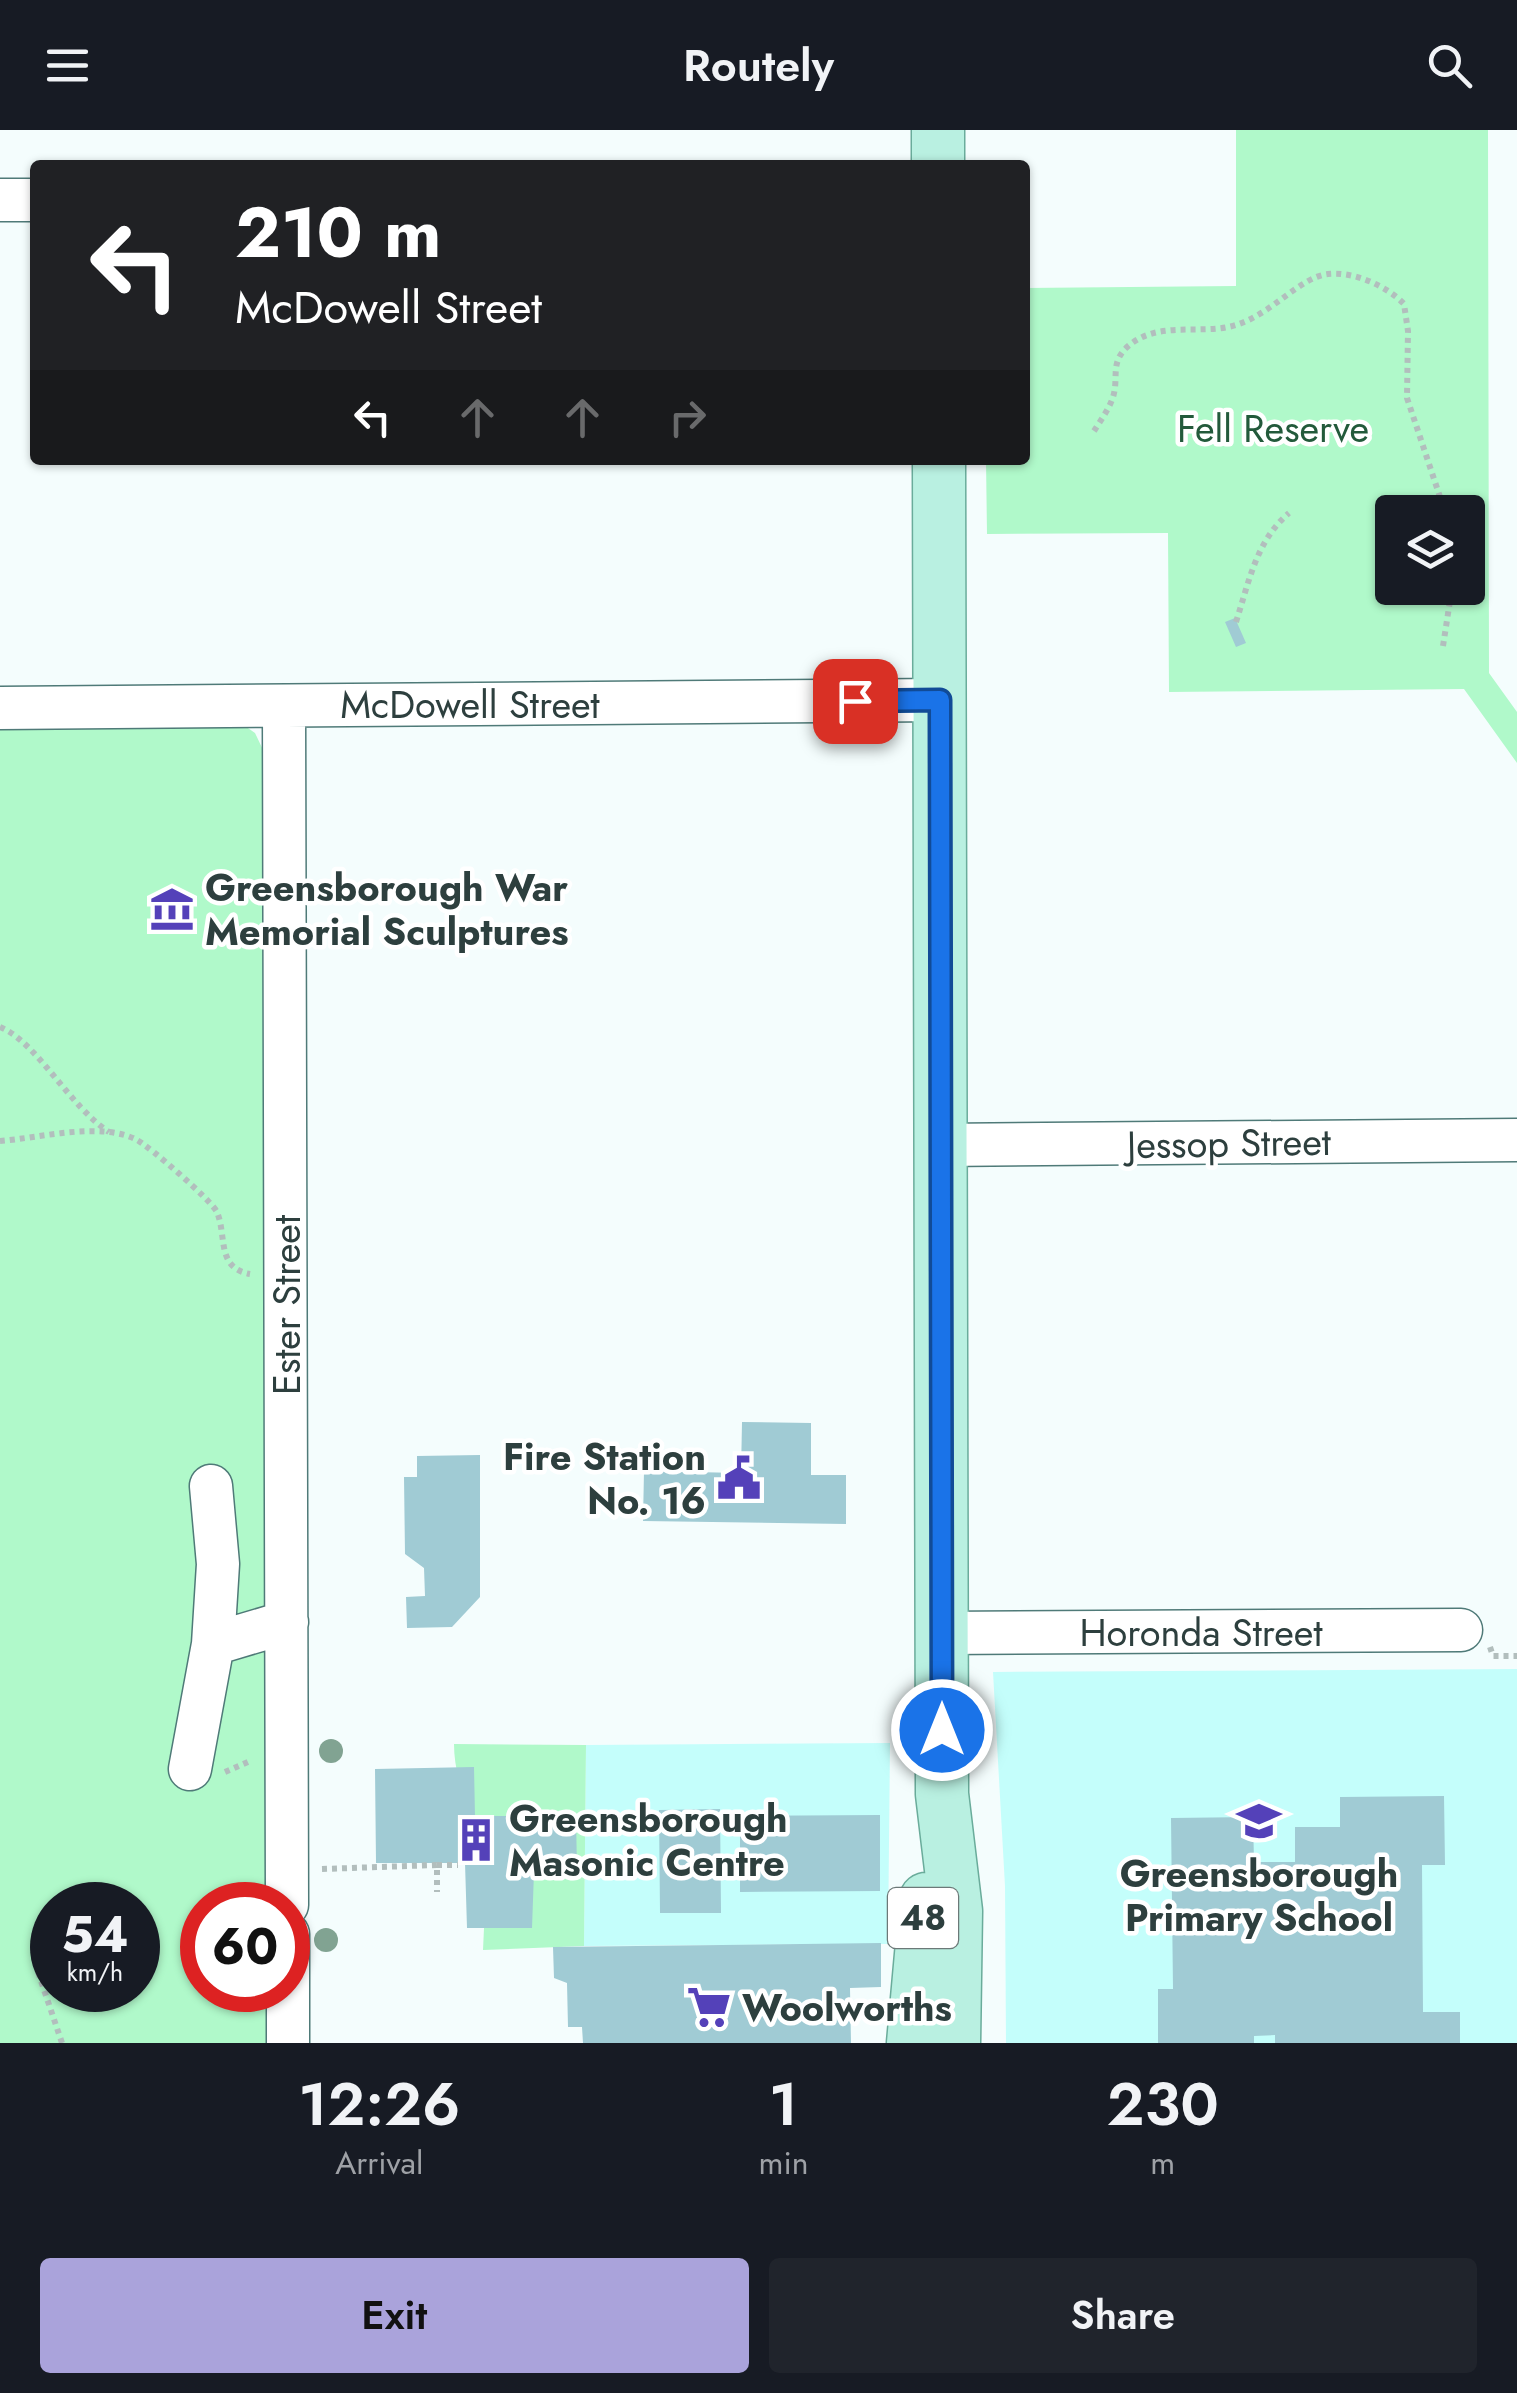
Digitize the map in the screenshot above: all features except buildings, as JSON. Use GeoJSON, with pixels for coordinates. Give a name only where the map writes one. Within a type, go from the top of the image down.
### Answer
{"type":"FeatureCollection","features":[{"type":"Feature","properties":{"kind":"main road"},"geometry":{"type":"LineString","coordinates":[[938,130],[938,160]]}},
{"type":"Feature","properties":{"kind":"main road","name":"48"},"geometry":{"type":"LineString","coordinates":[[939,465],[942,1794],[956,1911],[954,2043]]}},
{"type":"Feature","properties":{"kind":"main road","name":"48"},"geometry":{"type":"LineString","coordinates":[[913,2043],[921,1930],[942,1794]]}},
{"type":"Feature","properties":{"kind":"street"},"geometry":{"type":"LineString","coordinates":[[0,200],[30,200]]}},
{"type":"Feature","properties":{"kind":"street","name":"McDowell Street"},"geometry":{"type":"LineString","coordinates":[[0,708],[940,700]]}},
{"type":"Feature","properties":{"kind":"street","name":"Ester Street"},"geometry":{"type":"LineString","coordinates":[[284,706],[287,1882]]}},
{"type":"Feature","properties":{"kind":"street","name":"Jessop Street"},"geometry":{"type":"LineString","coordinates":[[940,1145],[1517,1140]]}},
{"type":"Feature","properties":{"kind":"street"},"geometry":{"type":"LineString","coordinates":[[202,1773],[218,1564],[211,1486]]}},
{"type":"Feature","properties":{"kind":"street"},"geometry":{"type":"LineString","coordinates":[[214,1644],[288,1622]]}},
{"type":"Feature","properties":{"kind":"street","name":"Horonda Street"},"geometry":{"type":"LineString","coordinates":[[941,1633],[1461,1630]]}},
{"type":"Feature","properties":{"kind":"street"},"geometry":{"type":"LineString","coordinates":[[288,2012],[288,2043]]}},
{"type":"Feature","properties":{"kind":"path"},"geometry":{"type":"LineString","coordinates":[[1094,431],[1114,396],[1114,366],[1128,346],[1176,328],[1222,329],[1241,324],[1280,305],[1313,276],[1340,273],[1380,286],[1404,304],[1409,410],[1439,495]]}},
{"type":"Feature","properties":{"kind":"path"},"geometry":{"type":"LineString","coordinates":[[1236,622],[1260,549],[1273,527],[1289,513]]}},
{"type":"Feature","properties":{"kind":"path"},"geometry":{"type":"LineString","coordinates":[[1443,646],[1449,605]]}},
{"type":"Feature","properties":{"kind":"path"},"geometry":{"type":"LineString","coordinates":[[0,1028],[16,1036],[83,1115],[108,1132],[138,1140],[216,1210],[225,1257],[240,1272],[286,1279]]}},
{"type":"Feature","properties":{"kind":"path"},"geometry":{"type":"LineString","coordinates":[[0,1141],[108,1132]]}},
{"type":"Feature","properties":{"kind":"path"},"geometry":{"type":"LineString","coordinates":[[202,1773],[286,1753]]}},
{"type":"Feature","properties":{"kind":"path"},"geometry":{"type":"LineString","coordinates":[[437,1865],[437,1892]]}},
{"type":"Feature","properties":{"kind":"path"},"geometry":{"type":"LineString","coordinates":[[321,1869],[458,1865]]}},
{"type":"Feature","properties":{"kind":"path"},"geometry":{"type":"LineString","coordinates":[[52,2012],[62,2043]]}},
{"type":"Feature","properties":{"kind":"shaded area","name":"Greensborough Primary School"},"geometry":{"type":"Polygon","coordinates":[[[1517,1669],[1517,2043],[1006,2043],[1005,1886],[993,1672],[1517,1669]]]}},
{"type":"Feature","properties":{"kind":"shaded area"},"geometry":{"type":"Polygon","coordinates":[[[890,1743],[888,1944],[584,1946],[586,1745],[890,1743]]]}},
{"type":"Feature","properties":{"kind":"green space","name":"Fell Reserve"},"geometry":{"type":"Polygon","coordinates":[[[1236,130],[1488,130],[1489,673],[1517,712],[1517,763],[1464,689],[1169,692],[1168,533],[987,534],[986,465],[1030,465],[1030,288],[1236,286],[1236,130]]]}},
{"type":"Feature","properties":{"kind":"green space"},"geometry":{"type":"Polygon","coordinates":[[[0,724],[245,726],[255,733],[265,754],[272,1882],[180,1882],[180,2012],[272,2012],[272,2043],[0,2043],[0,724]]]}},
{"type":"Feature","properties":{"kind":"green space"},"geometry":{"type":"Polygon","coordinates":[[[454,1744],[586,1745],[584,1946],[483,1950],[484,1928],[532,1928],[471,1815],[456,1767],[454,1744]]]}},
{"type":"Feature","properties":{"kind":"place","name":"Greensborough War Memorial Sculptures"},"geometry":{"type":"Point","coordinates":[172,909]}},
{"type":"Feature","properties":{"kind":"place","name":"Fire Station No. 16"},"geometry":{"type":"Point","coordinates":[739,1478]}},
{"type":"Feature","properties":{"kind":"place","name":"Greensborough Primary School"},"geometry":{"type":"Point","coordinates":[1259,1821]}},
{"type":"Feature","properties":{"kind":"place","name":"Greensborough Masonic Centre"},"geometry":{"type":"Point","coordinates":[476,1840]}},
{"type":"Feature","properties":{"kind":"place","name":"Woolworths"},"geometry":{"type":"Point","coordinates":[709,2007]}},
{"type":"Feature","properties":{"kind":"route"},"geometry":{"type":"LineString","coordinates":[[855,701],[940,700],[942,1730]]}}]}
